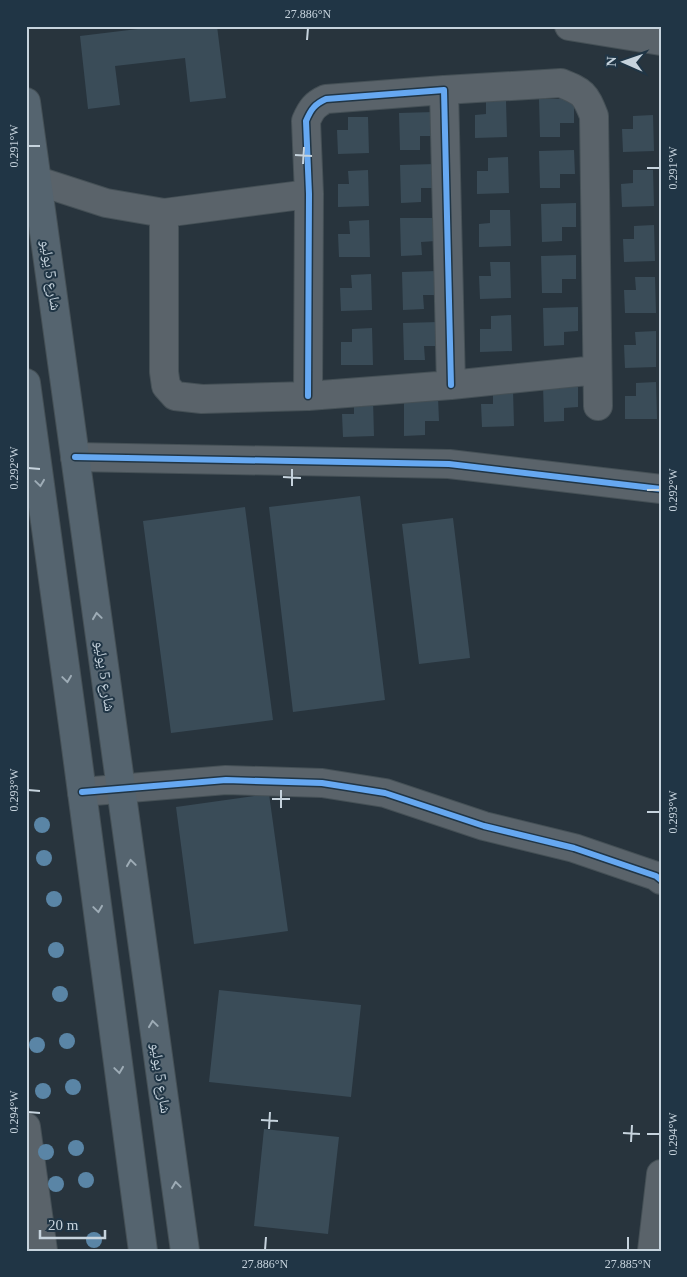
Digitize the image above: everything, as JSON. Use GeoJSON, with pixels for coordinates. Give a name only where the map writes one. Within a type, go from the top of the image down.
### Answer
{"type":"FeatureCollection","features":[{"type":"Feature","properties":{"kind":"main road","name":"شارع 5 يوليو"},"geometry":{"type":"LineString","coordinates":[[26,102],[32,181],[75,457],[185,1251]]}},
{"type":"Feature","properties":{"kind":"main road"},"geometry":{"type":"LineString","coordinates":[[26,383],[143,1251]]}},
{"type":"Feature","properties":{"kind":"street"},"geometry":{"type":"LineString","coordinates":[[569,26],[661,41]]}},
{"type":"Feature","properties":{"kind":"street"},"geometry":{"type":"LineString","coordinates":[[308,396],[306,121],[310,110],[326,98],[561,82],[577,89],[587,97],[594,116],[598,406]]}},
{"type":"Feature","properties":{"kind":"street"},"geometry":{"type":"LineString","coordinates":[[444,90],[451,385]]}},
{"type":"Feature","properties":{"kind":"street"},"geometry":{"type":"LineString","coordinates":[[32,181],[126,208],[164,213],[308,194]]}},
{"type":"Feature","properties":{"kind":"street"},"geometry":{"type":"LineString","coordinates":[[164,213],[164,372],[166,386],[175,396],[202,400],[308,396],[451,385],[597,370]]}},
{"type":"Feature","properties":{"kind":"street"},"geometry":{"type":"LineString","coordinates":[[75,457],[449,464],[661,489]]}},
{"type":"Feature","properties":{"kind":"street"},"geometry":{"type":"LineString","coordinates":[[82,792],[226,780],[322,783],[386,793],[484,826],[574,848],[656,876],[661,880]]}},
{"type":"Feature","properties":{"kind":"street"},"geometry":{"type":"LineString","coordinates":[[26,1127],[43,1251]]}},
{"type":"Feature","properties":{"kind":"street"},"geometry":{"type":"LineString","coordinates":[[652,1251],[661,1174]]}},
{"type":"Feature","properties":{"kind":"building"},"geometry":{"type":"Polygon","coordinates":[[[162,26],[217,26],[226,98],[190,102],[185,58],[115,66],[120,105],[88,109],[80,36],[162,26]]]}},
{"type":"Feature","properties":{"kind":"building"},"geometry":{"type":"Polygon","coordinates":[[[539,99],[574,99],[574,123],[560,123],[560,137],[540,137],[539,99]]]}},
{"type":"Feature","properties":{"kind":"building"},"geometry":{"type":"Polygon","coordinates":[[[486,101],[506,101],[507,137],[475,138],[475,115],[486,114],[486,101]]]}},
{"type":"Feature","properties":{"kind":"building"},"geometry":{"type":"Polygon","coordinates":[[[434,112],[435,136],[420,136],[420,150],[400,150],[399,113],[434,112]]]}},
{"type":"Feature","properties":{"kind":"building"},"geometry":{"type":"Polygon","coordinates":[[[653,115],[654,151],[623,152],[622,129],[633,129],[633,116],[653,115]]]}},
{"type":"Feature","properties":{"kind":"building"},"geometry":{"type":"Polygon","coordinates":[[[348,117],[368,117],[369,153],[338,154],[337,130],[348,130],[348,117]]]}},
{"type":"Feature","properties":{"kind":"building"},"geometry":{"type":"Polygon","coordinates":[[[574,150],[575,174],[560,174],[560,188],[540,188],[539,151],[574,150]]]}},
{"type":"Feature","properties":{"kind":"building"},"geometry":{"type":"Polygon","coordinates":[[[508,157],[509,193],[477,194],[477,171],[488,171],[488,158],[508,157]]]}},
{"type":"Feature","properties":{"kind":"building"},"geometry":{"type":"Polygon","coordinates":[[[435,164],[435,188],[421,188],[421,202],[401,203],[400,165],[435,164]]]}},
{"type":"Feature","properties":{"kind":"building"},"geometry":{"type":"Polygon","coordinates":[[[368,170],[369,206],[338,207],[338,184],[349,184],[348,171],[368,170]]]}},
{"type":"Feature","properties":{"kind":"building"},"geometry":{"type":"Polygon","coordinates":[[[633,170],[653,170],[654,206],[622,207],[621,184],[633,183],[633,170]]]}},
{"type":"Feature","properties":{"kind":"building"},"geometry":{"type":"Polygon","coordinates":[[[576,203],[576,227],[562,227],[562,241],[542,242],[541,204],[576,203]]]}},
{"type":"Feature","properties":{"kind":"building"},"geometry":{"type":"Polygon","coordinates":[[[490,210],[510,210],[511,246],[479,247],[479,224],[490,223],[490,210]]]}},
{"type":"Feature","properties":{"kind":"building"},"geometry":{"type":"Polygon","coordinates":[[[400,218],[435,218],[436,241],[421,242],[422,255],[401,256],[400,218]]]}},
{"type":"Feature","properties":{"kind":"building"},"geometry":{"type":"Polygon","coordinates":[[[369,220],[370,257],[339,257],[338,234],[350,234],[349,221],[369,220]]]}},
{"type":"Feature","properties":{"kind":"building"},"geometry":{"type":"Polygon","coordinates":[[[654,225],[655,261],[624,262],[623,239],[634,239],[634,226],[654,225]]]}},
{"type":"Feature","properties":{"kind":"building"},"geometry":{"type":"Polygon","coordinates":[[[576,255],[576,279],[562,279],[562,293],[542,293],[541,256],[576,255]]]}},
{"type":"Feature","properties":{"kind":"building"},"geometry":{"type":"Polygon","coordinates":[[[490,262],[510,262],[511,298],[480,299],[479,276],[491,276],[490,262]]]}},
{"type":"Feature","properties":{"kind":"building"},"geometry":{"type":"Polygon","coordinates":[[[437,271],[438,295],[423,295],[424,309],[403,310],[402,272],[437,271]]]}},
{"type":"Feature","properties":{"kind":"building"},"geometry":{"type":"Polygon","coordinates":[[[371,274],[372,310],[341,311],[340,288],[352,288],[351,275],[371,274]]]}},
{"type":"Feature","properties":{"kind":"building"},"geometry":{"type":"Polygon","coordinates":[[[635,277],[655,277],[656,313],[625,313],[624,290],[636,290],[635,277]]]}},
{"type":"Feature","properties":{"kind":"building"},"geometry":{"type":"Polygon","coordinates":[[[578,307],[578,331],[564,332],[564,345],[544,346],[543,308],[578,307]]]}},
{"type":"Feature","properties":{"kind":"building"},"geometry":{"type":"Polygon","coordinates":[[[511,315],[512,351],[480,352],[480,329],[491,329],[491,316],[511,315]]]}},
{"type":"Feature","properties":{"kind":"building"},"geometry":{"type":"Polygon","coordinates":[[[438,322],[438,346],[424,346],[425,360],[404,360],[403,323],[438,322]]]}},
{"type":"Feature","properties":{"kind":"building"},"geometry":{"type":"Polygon","coordinates":[[[372,328],[373,365],[341,365],[341,342],[352,342],[352,329],[372,328]]]}},
{"type":"Feature","properties":{"kind":"building"},"geometry":{"type":"Polygon","coordinates":[[[656,331],[656,367],[625,368],[624,345],[636,345],[635,332],[656,331]]]}},
{"type":"Feature","properties":{"kind":"building"},"geometry":{"type":"Polygon","coordinates":[[[656,382],[657,419],[625,419],[625,396],[636,396],[636,383],[656,382]]]}},
{"type":"Feature","properties":{"kind":"building"},"geometry":{"type":"Polygon","coordinates":[[[578,383],[578,407],[564,408],[564,421],[544,422],[543,384],[578,383]]]}},
{"type":"Feature","properties":{"kind":"building"},"geometry":{"type":"Polygon","coordinates":[[[493,390],[513,390],[514,426],[482,427],[481,404],[493,404],[493,390]]]}},
{"type":"Feature","properties":{"kind":"building"},"geometry":{"type":"Polygon","coordinates":[[[438,397],[439,421],[425,421],[425,435],[404,436],[404,398],[438,397]]]}},
{"type":"Feature","properties":{"kind":"building"},"geometry":{"type":"Polygon","coordinates":[[[373,400],[374,436],[343,437],[342,414],[354,414],[354,401],[373,400]]]}},
{"type":"Feature","properties":{"kind":"building"},"geometry":{"type":"Polygon","coordinates":[[[360,496],[385,700],[293,712],[269,507],[360,496]]]}},
{"type":"Feature","properties":{"kind":"building"},"geometry":{"type":"Polygon","coordinates":[[[245,507],[273,720],[171,733],[143,521],[245,507]]]}},
{"type":"Feature","properties":{"kind":"building"},"geometry":{"type":"Polygon","coordinates":[[[453,518],[470,658],[419,664],[402,524],[453,518]]]}},
{"type":"Feature","properties":{"kind":"building"},"geometry":{"type":"Polygon","coordinates":[[[269,794],[288,931],[194,944],[176,807],[269,794]]]}},
{"type":"Feature","properties":{"kind":"building"},"geometry":{"type":"Polygon","coordinates":[[[219,990],[361,1005],[351,1097],[209,1082],[219,990]]]}},
{"type":"Feature","properties":{"kind":"building"},"geometry":{"type":"Polygon","coordinates":[[[264,1129],[339,1137],[328,1234],[254,1226],[264,1129]]]}},
{"type":"Feature","properties":{"kind":"cycle path"},"geometry":{"type":"LineString","coordinates":[[308,396],[309,194],[306,121],[316,105],[326,99],[444,90],[451,385]]}},
{"type":"Feature","properties":{"kind":"cycle path"},"geometry":{"type":"LineString","coordinates":[[75,457],[449,464],[661,489]]}},
{"type":"Feature","properties":{"kind":"cycle path"},"geometry":{"type":"LineString","coordinates":[[82,792],[226,780],[322,783],[385,793],[484,826],[574,848],[656,876],[661,880]]}}]}
